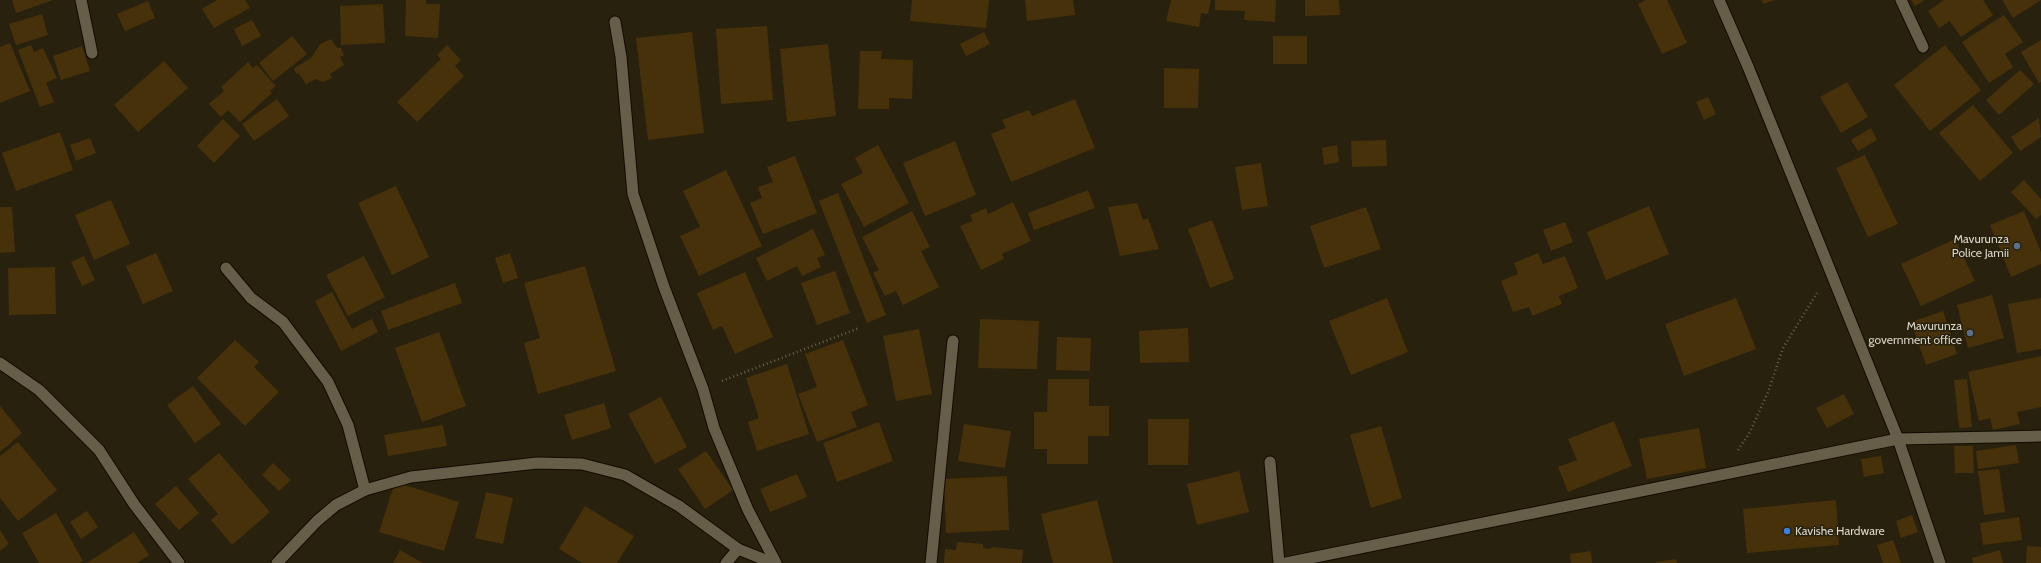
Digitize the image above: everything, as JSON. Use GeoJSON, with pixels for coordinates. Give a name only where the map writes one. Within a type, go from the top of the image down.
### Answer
{"type":"FeatureCollection","features":[{"type":"Feature","properties":{"kind":"street"},"geometry":{"type":"LineString","coordinates":[[81,0],[92,53]]}},
{"type":"Feature","properties":{"kind":"street"},"geometry":{"type":"LineString","coordinates":[[1719,0],[1749,69],[1829,272],[1898,439],[1940,563]]}},
{"type":"Feature","properties":{"kind":"street"},"geometry":{"type":"LineString","coordinates":[[1901,0],[1924,47]]}},
{"type":"Feature","properties":{"kind":"street"},"geometry":{"type":"LineString","coordinates":[[615,22],[621,57],[633,194],[664,287],[703,389],[714,428],[748,510],[775,563]]}},
{"type":"Feature","properties":{"kind":"street"},"geometry":{"type":"LineString","coordinates":[[226,268],[251,298],[283,322],[328,382],[348,425],[365,490]]}},
{"type":"Feature","properties":{"kind":"street"},"geometry":{"type":"LineString","coordinates":[[931,563],[953,341]]}},
{"type":"Feature","properties":{"kind":"street"},"geometry":{"type":"LineString","coordinates":[[0,363],[39,390],[99,450],[134,504],[179,563]]}},
{"type":"Feature","properties":{"kind":"street"},"geometry":{"type":"LineString","coordinates":[[1286,563],[1898,439],[2041,436]]}},
{"type":"Feature","properties":{"kind":"street"},"geometry":{"type":"LineString","coordinates":[[1270,462],[1279,563]]}},
{"type":"Feature","properties":{"kind":"street"},"geometry":{"type":"LineString","coordinates":[[277,563],[317,521],[336,505],[365,490],[411,477],[537,463],[582,464],[625,475],[679,506],[738,549],[775,563]]}},
{"type":"Feature","properties":{"kind":"street"},"geometry":{"type":"LineString","coordinates":[[726,563],[738,549]]}},
{"type":"Feature","properties":{"kind":"path"},"geometry":{"type":"LineString","coordinates":[[1722,475],[1750,432],[1768,392],[1783,348],[1829,272]]}},
{"type":"Feature","properties":{"kind":"path"},"geometry":{"type":"LineString","coordinates":[[703,389],[859,328]]}},
{"type":"Feature","properties":{"kind":"building"},"geometry":{"type":"Polygon","coordinates":[[[12,0],[53,0],[16,13],[12,0]]]}},
{"type":"Feature","properties":{"kind":"building"},"geometry":{"type":"Polygon","coordinates":[[[217,0],[245,0],[250,8],[214,28],[202,9],[217,0]]]}},
{"type":"Feature","properties":{"kind":"building"},"geometry":{"type":"Polygon","coordinates":[[[406,0],[426,0],[426,4],[440,4],[438,38],[405,36],[406,0]]]}},
{"type":"Feature","properties":{"kind":"building"},"geometry":{"type":"Polygon","coordinates":[[[912,0],[989,0],[986,28],[910,21],[912,0]]]}},
{"type":"Feature","properties":{"kind":"building"},"geometry":{"type":"Polygon","coordinates":[[[1025,0],[1073,0],[1075,15],[1027,21],[1025,0]]]}},
{"type":"Feature","properties":{"kind":"building"},"geometry":{"type":"Polygon","coordinates":[[[1171,0],[1211,0],[1208,14],[1201,13],[1199,27],[1166,21],[1171,0]]]}},
{"type":"Feature","properties":{"kind":"building"},"geometry":{"type":"Polygon","coordinates":[[[1215,0],[1276,0],[1275,22],[1244,20],[1245,11],[1215,10],[1215,0]]]}},
{"type":"Feature","properties":{"kind":"building"},"geometry":{"type":"Polygon","coordinates":[[[1305,0],[1339,0],[1340,15],[1305,16],[1305,0]]]}},
{"type":"Feature","properties":{"kind":"building"},"geometry":{"type":"Polygon","coordinates":[[[1646,0],[1667,0],[1687,43],[1662,54],[1638,4],[1646,0]]]}},
{"type":"Feature","properties":{"kind":"building"},"geometry":{"type":"Polygon","coordinates":[[[1762,0],[1775,0],[1763,4],[1762,0]]]}},
{"type":"Feature","properties":{"kind":"building"},"geometry":{"type":"Polygon","coordinates":[[[1911,0],[1925,0],[1915,6],[1911,0]]]}},
{"type":"Feature","properties":{"kind":"building"},"geometry":{"type":"Polygon","coordinates":[[[1944,0],[1983,0],[1993,15],[1961,37],[1950,21],[1939,28],[1928,11],[1944,0]]]}},
{"type":"Feature","properties":{"kind":"building"},"geometry":{"type":"Polygon","coordinates":[[[2002,0],[2041,0],[2013,18],[2002,0]]]}},
{"type":"Feature","properties":{"kind":"building"},"geometry":{"type":"Polygon","coordinates":[[[148,1],[155,18],[125,31],[117,14],[148,1]]]}},
{"type":"Feature","properties":{"kind":"building"},"geometry":{"type":"Polygon","coordinates":[[[383,4],[385,43],[341,45],[340,6],[383,4]]]}},
{"type":"Feature","properties":{"kind":"building"},"geometry":{"type":"Polygon","coordinates":[[[42,14],[48,35],[16,45],[9,24],[42,14]]]}},
{"type":"Feature","properties":{"kind":"building"},"geometry":{"type":"Polygon","coordinates":[[[2004,15],[2023,42],[2005,54],[2013,67],[1989,83],[1962,42],[2004,15]]]}},
{"type":"Feature","properties":{"kind":"building"},"geometry":{"type":"Polygon","coordinates":[[[252,20],[261,36],[242,46],[234,29],[252,20]]]}},
{"type":"Feature","properties":{"kind":"building"},"geometry":{"type":"Polygon","coordinates":[[[767,26],[773,100],[721,104],[716,29],[767,26]]]}},
{"type":"Feature","properties":{"kind":"building"},"geometry":{"type":"Polygon","coordinates":[[[692,32],[704,133],[648,140],[636,38],[692,32]]]}},
{"type":"Feature","properties":{"kind":"building"},"geometry":{"type":"Polygon","coordinates":[[[984,32],[990,44],[966,56],[960,44],[984,32]]]}},
{"type":"Feature","properties":{"kind":"building"},"geometry":{"type":"Polygon","coordinates":[[[292,36],[307,54],[273,81],[259,63],[292,36]]]}},
{"type":"Feature","properties":{"kind":"building"},"geometry":{"type":"Polygon","coordinates":[[[1273,36],[1307,36],[1307,64],[1273,64],[1273,36]]]}},
{"type":"Feature","properties":{"kind":"building"},"geometry":{"type":"Polygon","coordinates":[[[331,39],[337,48],[341,48],[344,55],[340,57],[344,65],[330,74],[332,78],[323,82],[316,79],[306,84],[298,73],[296,74],[294,68],[311,58],[320,44],[331,39]]]}},
{"type":"Feature","properties":{"kind":"building"},"geometry":{"type":"Polygon","coordinates":[[[2041,40],[2041,82],[2039,83],[2021,52],[2041,40]]]}},
{"type":"Feature","properties":{"kind":"building"},"geometry":{"type":"Polygon","coordinates":[[[10,43],[30,91],[0,103],[0,47],[10,43]]]}},
{"type":"Feature","properties":{"kind":"building"},"geometry":{"type":"Polygon","coordinates":[[[828,44],[836,116],[787,122],[780,49],[828,44]]]}},
{"type":"Feature","properties":{"kind":"building"},"geometry":{"type":"Polygon","coordinates":[[[31,45],[34,52],[43,48],[57,78],[46,83],[54,102],[40,107],[18,50],[31,45]]]}},
{"type":"Feature","properties":{"kind":"building"},"geometry":{"type":"Polygon","coordinates":[[[447,45],[461,60],[455,66],[464,76],[417,122],[397,102],[441,59],[437,55],[447,45]]]}},
{"type":"Feature","properties":{"kind":"building"},"geometry":{"type":"Polygon","coordinates":[[[1945,45],[1981,90],[1930,131],[1894,85],[1945,45]]]}},
{"type":"Feature","properties":{"kind":"building"},"geometry":{"type":"Polygon","coordinates":[[[82,46],[90,71],[61,80],[53,56],[82,46]]]}},
{"type":"Feature","properties":{"kind":"building"},"geometry":{"type":"Polygon","coordinates":[[[860,51],[882,51],[881,59],[913,60],[912,99],[889,98],[889,109],[858,109],[860,51]]]}},
{"type":"Feature","properties":{"kind":"building"},"geometry":{"type":"Polygon","coordinates":[[[164,61],[188,88],[138,132],[114,105],[164,61]]]}},
{"type":"Feature","properties":{"kind":"building"},"geometry":{"type":"Polygon","coordinates":[[[248,62],[253,68],[257,65],[276,86],[270,91],[272,93],[240,122],[228,110],[221,117],[209,104],[224,91],[221,87],[248,62]]]}},
{"type":"Feature","properties":{"kind":"building"},"geometry":{"type":"Polygon","coordinates":[[[1164,68],[1199,69],[1198,108],[1164,108],[1164,68]]]}},
{"type":"Feature","properties":{"kind":"building"},"geometry":{"type":"Polygon","coordinates":[[[2020,70],[2034,84],[1999,115],[1986,100],[2020,70]]]}},
{"type":"Feature","properties":{"kind":"building"},"geometry":{"type":"Polygon","coordinates":[[[1847,82],[1868,117],[1841,133],[1820,97],[1847,82]]]}},
{"type":"Feature","properties":{"kind":"building"},"geometry":{"type":"Polygon","coordinates":[[[1708,97],[1716,114],[1704,120],[1696,102],[1708,97]]]}},
{"type":"Feature","properties":{"kind":"building"},"geometry":{"type":"Polygon","coordinates":[[[277,99],[289,116],[254,141],[242,124],[277,99]]]}},
{"type":"Feature","properties":{"kind":"building"},"geometry":{"type":"Polygon","coordinates":[[[1075,99],[1095,148],[1011,182],[991,134],[1006,128],[1002,120],[1029,110],[1032,116],[1075,99]]]}},
{"type":"Feature","properties":{"kind":"building"},"geometry":{"type":"Polygon","coordinates":[[[1973,105],[2013,153],[1980,181],[1939,133],[1973,105]]]}},
{"type":"Feature","properties":{"kind":"building"},"geometry":{"type":"Polygon","coordinates":[[[2039,118],[2041,137],[2020,151],[2011,137],[2039,118]]]}},
{"type":"Feature","properties":{"kind":"building"},"geometry":{"type":"Polygon","coordinates":[[[223,119],[240,136],[214,163],[197,146],[223,119]]]}},
{"type":"Feature","properties":{"kind":"building"},"geometry":{"type":"Polygon","coordinates":[[[1871,128],[1877,140],[1858,151],[1851,140],[1871,128]]]}},
{"type":"Feature","properties":{"kind":"building"},"geometry":{"type":"Polygon","coordinates":[[[60,132],[73,170],[16,191],[2,153],[60,132]]]}},
{"type":"Feature","properties":{"kind":"building"},"geometry":{"type":"Polygon","coordinates":[[[90,138],[96,153],[76,161],[70,145],[90,138]]]}},
{"type":"Feature","properties":{"kind":"building"},"geometry":{"type":"Polygon","coordinates":[[[1386,140],[1387,166],[1352,167],[1351,141],[1386,140]]]}},
{"type":"Feature","properties":{"kind":"building"},"geometry":{"type":"Polygon","coordinates":[[[955,141],[976,195],[925,216],[903,163],[955,141]]]}},
{"type":"Feature","properties":{"kind":"building"},"geometry":{"type":"Polygon","coordinates":[[[878,145],[909,203],[864,227],[841,184],[863,173],[855,158],[878,145]]]}},
{"type":"Feature","properties":{"kind":"building"},"geometry":{"type":"Polygon","coordinates":[[[1337,145],[1339,162],[1324,165],[1322,148],[1337,145]]]}},
{"type":"Feature","properties":{"kind":"building"},"geometry":{"type":"Polygon","coordinates":[[[1865,155],[1898,224],[1868,237],[1836,168],[1865,155]]]}},
{"type":"Feature","properties":{"kind":"building"},"geometry":{"type":"Polygon","coordinates":[[[795,156],[817,213],[763,234],[750,203],[762,198],[758,187],[773,182],[767,167],[795,156]]]}},
{"type":"Feature","properties":{"kind":"building"},"geometry":{"type":"Polygon","coordinates":[[[1261,163],[1268,206],[1242,210],[1235,167],[1261,163]]]}},
{"type":"Feature","properties":{"kind":"building"},"geometry":{"type":"Polygon","coordinates":[[[726,170],[762,246],[699,276],[680,236],[700,227],[683,191],[726,170]]]}},
{"type":"Feature","properties":{"kind":"building"},"geometry":{"type":"Polygon","coordinates":[[[2024,180],[2041,199],[2041,215],[2036,219],[2011,192],[2024,180]]]}},
{"type":"Feature","properties":{"kind":"building"},"geometry":{"type":"Polygon","coordinates":[[[396,186],[429,257],[392,275],[358,203],[396,186]]]}},
{"type":"Feature","properties":{"kind":"building"},"geometry":{"type":"Polygon","coordinates":[[[1088,190],[1095,208],[1034,230],[1028,213],[1088,190]]]}},
{"type":"Feature","properties":{"kind":"building"},"geometry":{"type":"Polygon","coordinates":[[[838,193],[886,315],[867,323],[819,201],[838,193]]]}},
{"type":"Feature","properties":{"kind":"building"},"geometry":{"type":"Polygon","coordinates":[[[111,200],[130,244],[94,260],[75,215],[111,200]]]}},
{"type":"Feature","properties":{"kind":"building"},"geometry":{"type":"Polygon","coordinates":[[[1013,202],[1031,241],[1002,254],[1004,259],[981,270],[960,226],[973,221],[970,215],[986,208],[988,214],[1013,202]]]}},
{"type":"Feature","properties":{"kind":"building"},"geometry":{"type":"Polygon","coordinates":[[[1137,203],[1143,220],[1148,218],[1159,249],[1120,256],[1108,207],[1137,203]]]}},
{"type":"Feature","properties":{"kind":"building"},"geometry":{"type":"Polygon","coordinates":[[[1649,206],[1669,254],[1606,280],[1587,232],[1649,206]]]}},
{"type":"Feature","properties":{"kind":"building"},"geometry":{"type":"Polygon","coordinates":[[[0,207],[12,207],[15,252],[0,253],[0,207]]]}},
{"type":"Feature","properties":{"kind":"building"},"geometry":{"type":"Polygon","coordinates":[[[1366,207],[1381,249],[1324,268],[1310,226],[1366,207]]]}},
{"type":"Feature","properties":{"kind":"building"},"geometry":{"type":"Polygon","coordinates":[[[912,211],[930,247],[921,251],[939,287],[903,305],[896,291],[885,296],[873,273],[879,270],[862,237],[912,211]]]}},
{"type":"Feature","properties":{"kind":"building"},"geometry":{"type":"Polygon","coordinates":[[[2024,211],[2041,252],[2041,264],[2011,277],[1990,225],[2024,211]]]}},
{"type":"Feature","properties":{"kind":"building"},"geometry":{"type":"Polygon","coordinates":[[[1212,220],[1234,279],[1210,288],[1188,229],[1212,220]]]}},
{"type":"Feature","properties":{"kind":"building"},"geometry":{"type":"Polygon","coordinates":[[[1565,222],[1573,242],[1551,251],[1543,230],[1565,222]]]}},
{"type":"Feature","properties":{"kind":"building"},"geometry":{"type":"Polygon","coordinates":[[[813,229],[825,255],[817,258],[821,267],[802,276],[797,266],[767,281],[756,258],[813,229]]]}},
{"type":"Feature","properties":{"kind":"building"},"geometry":{"type":"Polygon","coordinates":[[[1955,239],[1975,281],[1921,306],[1901,264],[1955,239]]]}},
{"type":"Feature","properties":{"kind":"building"},"geometry":{"type":"Polygon","coordinates":[[[156,253],[173,291],[143,304],[126,266],[156,253]]]}},
{"type":"Feature","properties":{"kind":"building"},"geometry":{"type":"Polygon","coordinates":[[[510,253],[518,278],[503,283],[495,258],[510,253]]]}},
{"type":"Feature","properties":{"kind":"building"},"geometry":{"type":"Polygon","coordinates":[[[1538,253],[1543,264],[1565,256],[1578,288],[1559,296],[1562,304],[1532,316],[1529,307],[1513,312],[1501,281],[1518,274],[1514,263],[1538,253]]]}},
{"type":"Feature","properties":{"kind":"building"},"geometry":{"type":"Polygon","coordinates":[[[84,256],[95,280],[82,286],[71,262],[84,256]]]}},
{"type":"Feature","properties":{"kind":"building"},"geometry":{"type":"Polygon","coordinates":[[[364,256],[385,297],[348,316],[326,275],[364,256]]]}},
{"type":"Feature","properties":{"kind":"building"},"geometry":{"type":"Polygon","coordinates":[[[585,266],[616,371],[538,394],[524,343],[540,338],[524,283],[585,266]]]}},
{"type":"Feature","properties":{"kind":"building"},"geometry":{"type":"Polygon","coordinates":[[[55,267],[56,314],[9,315],[8,268],[55,267]]]}},
{"type":"Feature","properties":{"kind":"building"},"geometry":{"type":"Polygon","coordinates":[[[835,271],[850,313],[817,325],[801,283],[835,271]]]}},
{"type":"Feature","properties":{"kind":"building"},"geometry":{"type":"Polygon","coordinates":[[[745,272],[773,337],[735,354],[722,326],[713,330],[697,293],[745,272]]]}},
{"type":"Feature","properties":{"kind":"building"},"geometry":{"type":"Polygon","coordinates":[[[455,283],[462,303],[388,330],[381,311],[455,283]]]}},
{"type":"Feature","properties":{"kind":"building"},"geometry":{"type":"Polygon","coordinates":[[[332,292],[352,329],[372,319],[378,332],[341,351],[315,301],[332,292]]]}},
{"type":"Feature","properties":{"kind":"building"},"geometry":{"type":"Polygon","coordinates":[[[1992,295],[2004,338],[1968,348],[1957,305],[1992,295]]]}},
{"type":"Feature","properties":{"kind":"building"},"geometry":{"type":"Polygon","coordinates":[[[1387,298],[1408,352],[1351,375],[1329,321],[1387,298]]]}},
{"type":"Feature","properties":{"kind":"building"},"geometry":{"type":"Polygon","coordinates":[[[1736,298],[1756,349],[1684,376],[1665,324],[1736,298]]]}},
{"type":"Feature","properties":{"kind":"building"},"geometry":{"type":"Polygon","coordinates":[[[2041,298],[2041,349],[2017,353],[2008,304],[2041,298]]]}},
{"type":"Feature","properties":{"kind":"building"},"geometry":{"type":"Polygon","coordinates":[[[1943,311],[1957,354],[1926,365],[1911,322],[1943,311]]]}},
{"type":"Feature","properties":{"kind":"building"},"geometry":{"type":"Polygon","coordinates":[[[980,319],[1039,321],[1037,369],[978,368],[980,319]]]}},
{"type":"Feature","properties":{"kind":"building"},"geometry":{"type":"Polygon","coordinates":[[[1188,328],[1189,362],[1140,363],[1139,331],[1188,328]]]}},
{"type":"Feature","properties":{"kind":"building"},"geometry":{"type":"Polygon","coordinates":[[[919,329],[932,394],[896,401],[883,336],[919,329]]]}},
{"type":"Feature","properties":{"kind":"building"},"geometry":{"type":"Polygon","coordinates":[[[439,332],[466,406],[422,422],[395,348],[439,332]]]}},
{"type":"Feature","properties":{"kind":"building"},"geometry":{"type":"Polygon","coordinates":[[[1057,337],[1091,338],[1090,371],[1056,370],[1057,337]]]}},
{"type":"Feature","properties":{"kind":"building"},"geometry":{"type":"Polygon","coordinates":[[[235,340],[259,362],[254,367],[279,392],[245,426],[197,378],[235,340]]]}},
{"type":"Feature","properties":{"kind":"building"},"geometry":{"type":"Polygon","coordinates":[[[843,340],[868,405],[851,412],[857,427],[817,442],[798,394],[817,387],[805,354],[843,340]]]}},
{"type":"Feature","properties":{"kind":"building"},"geometry":{"type":"Polygon","coordinates":[[[2041,356],[2041,407],[2017,412],[2020,424],[1993,430],[1990,418],[1979,421],[1968,372],[2041,356]]]}},
{"type":"Feature","properties":{"kind":"building"},"geometry":{"type":"Polygon","coordinates":[[[787,364],[809,434],[757,451],[748,422],[759,418],[746,378],[787,364]]]}},
{"type":"Feature","properties":{"kind":"building"},"geometry":{"type":"Polygon","coordinates":[[[1048,379],[1089,379],[1089,406],[1109,406],[1109,436],[1088,436],[1088,464],[1047,464],[1047,449],[1034,449],[1034,412],[1047,412],[1048,379]]]}},
{"type":"Feature","properties":{"kind":"building"},"geometry":{"type":"Polygon","coordinates":[[[1967,379],[1972,427],[1959,428],[1954,380],[1967,379]]]}},
{"type":"Feature","properties":{"kind":"building"},"geometry":{"type":"Polygon","coordinates":[[[193,386],[221,424],[195,443],[167,405],[193,386]]]}},
{"type":"Feature","properties":{"kind":"building"},"geometry":{"type":"Polygon","coordinates":[[[1844,394],[1854,414],[1827,428],[1816,408],[1844,394]]]}},
{"type":"Feature","properties":{"kind":"building"},"geometry":{"type":"Polygon","coordinates":[[[661,397],[687,447],[655,464],[628,414],[661,397]]]}},
{"type":"Feature","properties":{"kind":"building"},"geometry":{"type":"Polygon","coordinates":[[[604,403],[611,428],[572,440],[564,415],[604,403]]]}},
{"type":"Feature","properties":{"kind":"building"},"geometry":{"type":"Polygon","coordinates":[[[0,406],[22,433],[0,452],[0,406]]]}},
{"type":"Feature","properties":{"kind":"building"},"geometry":{"type":"Polygon","coordinates":[[[1148,419],[1189,419],[1188,465],[1148,465],[1148,419]]]}},
{"type":"Feature","properties":{"kind":"building"},"geometry":{"type":"Polygon","coordinates":[[[1614,421],[1632,466],[1568,492],[1558,467],[1577,460],[1568,439],[1614,421]]]}},
{"type":"Feature","properties":{"kind":"building"},"geometry":{"type":"Polygon","coordinates":[[[879,422],[893,461],[837,482],[823,443],[879,422]]]}},
{"type":"Feature","properties":{"kind":"building"},"geometry":{"type":"Polygon","coordinates":[[[964,424],[1011,431],[1005,468],[958,461],[964,424]]]}},
{"type":"Feature","properties":{"kind":"building"},"geometry":{"type":"Polygon","coordinates":[[[443,425],[447,446],[388,456],[384,435],[443,425]]]}},
{"type":"Feature","properties":{"kind":"building"},"geometry":{"type":"Polygon","coordinates":[[[1381,426],[1402,498],[1371,508],[1350,435],[1381,426]]]}},
{"type":"Feature","properties":{"kind":"building"},"geometry":{"type":"Polygon","coordinates":[[[1699,428],[1706,468],[1647,479],[1639,439],[1699,428]]]}},
{"type":"Feature","properties":{"kind":"building"},"geometry":{"type":"Polygon","coordinates":[[[18,442],[57,490],[18,521],[0,498],[0,456],[18,442]]]}},
{"type":"Feature","properties":{"kind":"building"},"geometry":{"type":"Polygon","coordinates":[[[2016,445],[2019,463],[1978,469],[1976,451],[2016,445]]]}},
{"type":"Feature","properties":{"kind":"building"},"geometry":{"type":"Polygon","coordinates":[[[1954,446],[1973,446],[1974,473],[1955,473],[1954,446]]]}},
{"type":"Feature","properties":{"kind":"building"},"geometry":{"type":"Polygon","coordinates":[[[706,451],[733,490],[705,509],[678,469],[706,451]]]}},
{"type":"Feature","properties":{"kind":"building"},"geometry":{"type":"Polygon","coordinates":[[[219,453],[270,512],[232,545],[211,520],[218,514],[188,479],[219,453]]]}},
{"type":"Feature","properties":{"kind":"building"},"geometry":{"type":"Polygon","coordinates":[[[1881,456],[1884,473],[1864,477],[1861,459],[1881,456]]]}},
{"type":"Feature","properties":{"kind":"building"},"geometry":{"type":"Polygon","coordinates":[[[273,463],[291,480],[279,491],[262,475],[273,463]]]}},
{"type":"Feature","properties":{"kind":"building"},"geometry":{"type":"Polygon","coordinates":[[[1999,469],[2005,512],[1984,515],[1978,471],[1999,469]]]}},
{"type":"Feature","properties":{"kind":"building"},"geometry":{"type":"Polygon","coordinates":[[[1239,471],[1249,512],[1197,525],[1187,484],[1239,471]]]}},
{"type":"Feature","properties":{"kind":"building"},"geometry":{"type":"Polygon","coordinates":[[[797,474],[807,497],[770,512],[760,489],[797,474]]]}},
{"type":"Feature","properties":{"kind":"building"},"geometry":{"type":"Polygon","coordinates":[[[1007,476],[1009,530],[946,533],[944,479],[1007,476]]]}},
{"type":"Feature","properties":{"kind":"building"},"geometry":{"type":"Polygon","coordinates":[[[395,482],[459,502],[444,551],[379,532],[395,482]]]}},
{"type":"Feature","properties":{"kind":"building"},"geometry":{"type":"Polygon","coordinates":[[[176,486],[199,513],[179,530],[155,504],[176,486]]]}},
{"type":"Feature","properties":{"kind":"building"},"geometry":{"type":"Polygon","coordinates":[[[486,492],[513,498],[503,544],[475,538],[486,492]]]}},
{"type":"Feature","properties":{"kind":"building"},"geometry":{"type":"Polygon","coordinates":[[[1097,500],[1113,563],[1053,563],[1041,514],[1097,500]]]}},
{"type":"Feature","properties":{"kind":"building"},"geometry":{"type":"Polygon","coordinates":[[[1836,500],[1839,545],[1747,553],[1743,509],[1836,500]]]}},
{"type":"Feature","properties":{"kind":"building"},"geometry":{"type":"Polygon","coordinates":[[[585,506],[634,536],[617,563],[582,563],[559,549],[585,506]]]}},
{"type":"Feature","properties":{"kind":"building"},"geometry":{"type":"Polygon","coordinates":[[[87,511],[98,527],[81,539],[70,522],[87,511]]]}},
{"type":"Feature","properties":{"kind":"building"},"geometry":{"type":"Polygon","coordinates":[[[56,513],[83,561],[80,563],[39,563],[22,533],[56,513]]]}},
{"type":"Feature","properties":{"kind":"building"},"geometry":{"type":"Polygon","coordinates":[[[1912,515],[1918,532],[1901,538],[1896,521],[1912,515]]]}},
{"type":"Feature","properties":{"kind":"building"},"geometry":{"type":"Polygon","coordinates":[[[2019,517],[2022,540],[1983,545],[1980,523],[2019,517]]]}},
{"type":"Feature","properties":{"kind":"building"},"geometry":{"type":"Polygon","coordinates":[[[0,530],[9,544],[0,551],[0,530]]]}},
{"type":"Feature","properties":{"kind":"building"},"geometry":{"type":"Polygon","coordinates":[[[134,532],[149,555],[137,563],[87,563],[134,532]]]}},
{"type":"Feature","properties":{"kind":"building"},"geometry":{"type":"Polygon","coordinates":[[[1893,540],[1901,563],[1883,563],[1877,545],[1893,540]]]}},
{"type":"Feature","properties":{"kind":"building"},"geometry":{"type":"Polygon","coordinates":[[[957,542],[983,544],[983,548],[991,549],[992,547],[1023,550],[1022,563],[944,563],[945,549],[956,550],[957,542]]]}},
{"type":"Feature","properties":{"kind":"building"},"geometry":{"type":"Polygon","coordinates":[[[2027,546],[2041,547],[2041,563],[2026,563],[2027,546]]]}},
{"type":"Feature","properties":{"kind":"building"},"geometry":{"type":"Polygon","coordinates":[[[400,550],[423,563],[393,563],[400,550]]]}},
{"type":"Feature","properties":{"kind":"building"},"geometry":{"type":"Polygon","coordinates":[[[2000,550],[2003,563],[1973,563],[1972,558],[2000,550]]]}},
{"type":"Feature","properties":{"kind":"building"},"geometry":{"type":"Polygon","coordinates":[[[1591,551],[1592,563],[1571,563],[1570,554],[1591,551]]]}},
{"type":"Feature","properties":{"kind":"building"},"geometry":{"type":"Polygon","coordinates":[[[1676,559],[1677,563],[1656,563],[1656,562],[1676,559]]]}},
{"type":"Feature","properties":{"kind":"place","name":"Mavurunza Police Jamii"},"geometry":{"type":"Point","coordinates":[2017,246]}},
{"type":"Feature","properties":{"kind":"place","name":"Mavurunza government office"},"geometry":{"type":"Point","coordinates":[1970,333]}},
{"type":"Feature","properties":{"kind":"place","name":"Kavishe Hardware"},"geometry":{"type":"Point","coordinates":[1787,531]}}]}
